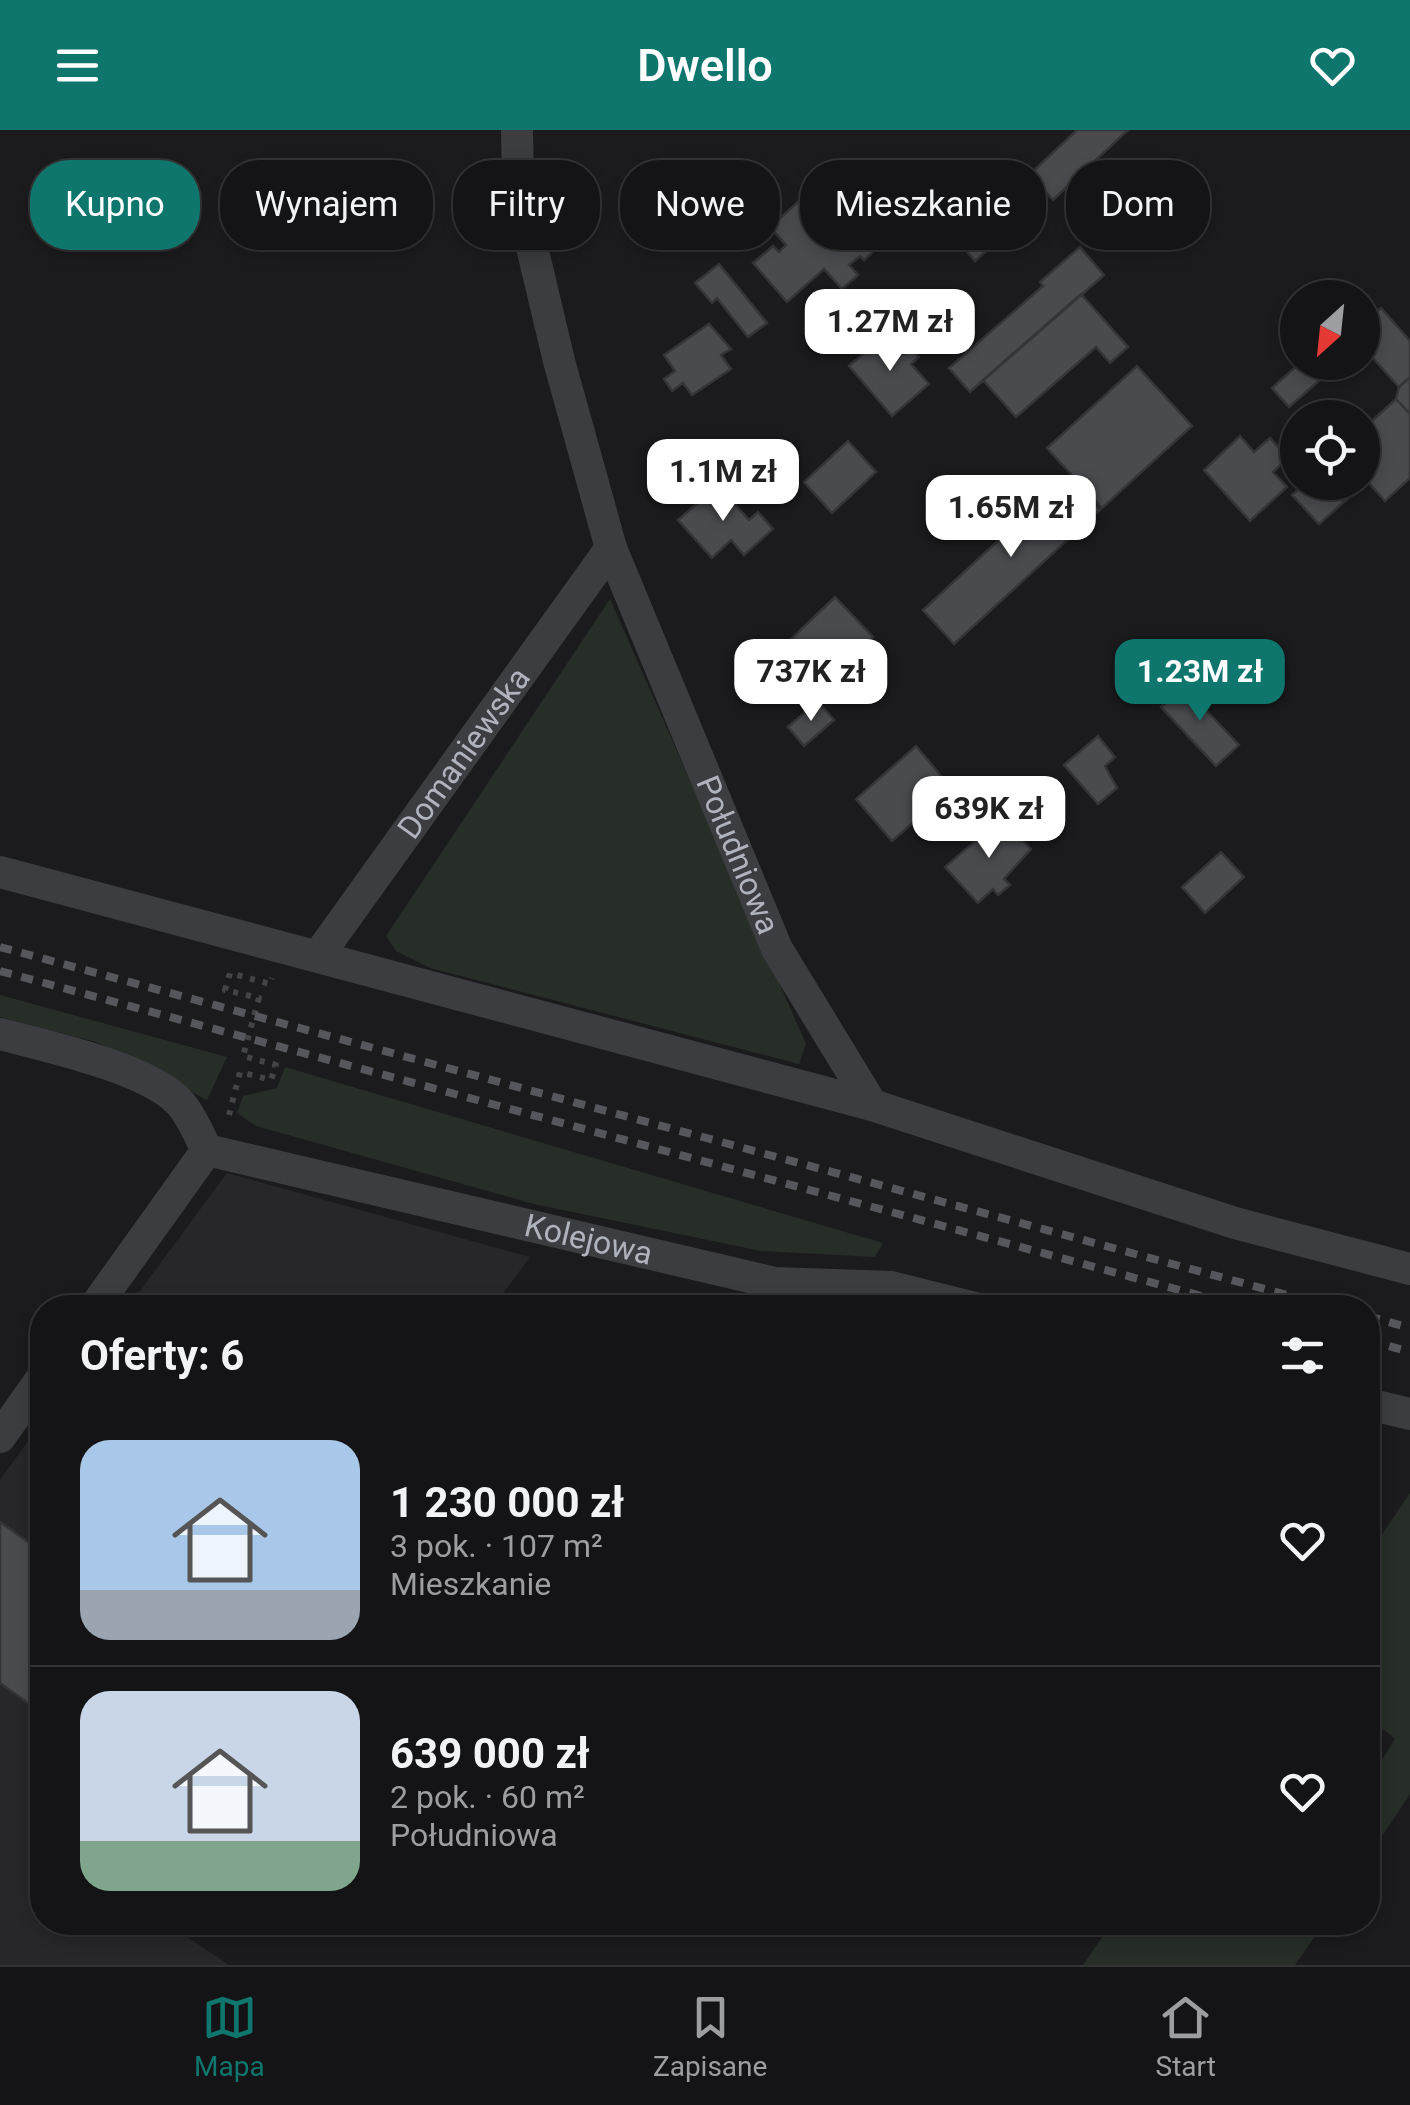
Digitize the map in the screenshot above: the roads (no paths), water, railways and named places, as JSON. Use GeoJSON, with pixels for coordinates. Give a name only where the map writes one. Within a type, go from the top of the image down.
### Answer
{"type":"FeatureCollection","features":[{"type":"Feature","properties":{"kind":"street","name":"Południowa"},"geometry":{"type":"LineString","coordinates":[[516,130],[518,188],[559,361],[611,548],[776,949],[872,1105]]}},
{"type":"Feature","properties":{"kind":"street","name":"Domaniewska"},"geometry":{"type":"LineString","coordinates":[[318,956],[611,548]]}},
{"type":"Feature","properties":{"kind":"street"},"geometry":{"type":"LineString","coordinates":[[0,872],[872,1105],[1235,1224],[1410,1269]]}},
{"type":"Feature","properties":{"kind":"street"},"geometry":{"type":"LineString","coordinates":[[0,1034],[92,1058],[151,1086],[179,1102],[207,1150],[103,1295]]}},
{"type":"Feature","properties":{"kind":"street","name":"Kolejowa"},"geometry":{"type":"LineString","coordinates":[[207,1150],[774,1283],[891,1287],[923,1295]]}},
{"type":"Feature","properties":{"kind":"street"},"geometry":{"type":"LineString","coordinates":[[0,1438],[30,1395]]}},
{"type":"Feature","properties":{"kind":"street"},"geometry":{"type":"LineString","coordinates":[[1380,1407],[1410,1414]]}},
{"type":"Feature","properties":{"kind":"railway"},"geometry":{"type":"LineString","coordinates":[[0,947],[1287,1295]]}},
{"type":"Feature","properties":{"kind":"railway"},"geometry":{"type":"LineString","coordinates":[[0,971],[1198,1295]]}},
{"type":"Feature","properties":{"kind":"railway"},"geometry":{"type":"LineString","coordinates":[[1380,1319],[1410,1328]]}},
{"type":"Feature","properties":{"kind":"railway"},"geometry":{"type":"LineString","coordinates":[[1380,1343],[1410,1352]]}}]}
